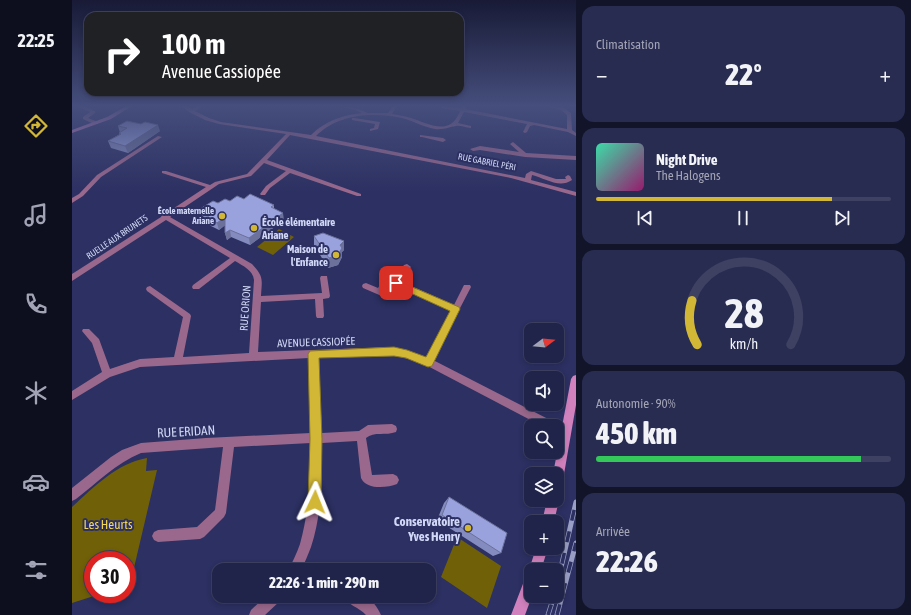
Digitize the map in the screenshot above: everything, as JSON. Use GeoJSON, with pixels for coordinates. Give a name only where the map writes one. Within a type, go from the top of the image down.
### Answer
{"type":"FeatureCollection","features":[{"type":"Feature","properties":{"kind":"street","name":"RUELLE AUX BRUNETS"},"geometry":{"type":"LineString","coordinates":[[72,278],[164,216],[211,187],[223,181],[249,175],[287,135]]}},
{"type":"Feature","properties":{"kind":"street","name":"RUE GABRIEL PÉRI"},"geometry":{"type":"LineString","coordinates":[[299,135],[528,180],[576,194]]}},
{"type":"Feature","properties":{"kind":"street"},"geometry":{"type":"LineString","coordinates":[[422,136],[443,140]]}},
{"type":"Feature","properties":{"kind":"street"},"geometry":{"type":"LineString","coordinates":[[72,201],[81,195],[99,176],[160,138]]}},
{"type":"Feature","properties":{"kind":"street"},"geometry":{"type":"LineString","coordinates":[[513,144],[526,155]]}},
{"type":"Feature","properties":{"kind":"street"},"geometry":{"type":"LineString","coordinates":[[472,149],[480,148],[526,155],[576,158]]}},
{"type":"Feature","properties":{"kind":"street"},"geometry":{"type":"LineString","coordinates":[[263,161],[359,195]]}},
{"type":"Feature","properties":{"kind":"street"},"geometry":{"type":"LineString","coordinates":[[263,194],[268,187],[289,171]]}},
{"type":"Feature","properties":{"kind":"street"},"geometry":{"type":"LineString","coordinates":[[164,172],[211,187]]}},
{"type":"Feature","properties":{"kind":"street"},"geometry":{"type":"LineString","coordinates":[[568,177],[569,180],[565,182],[531,173],[528,175],[528,180],[576,189]]}},
{"type":"Feature","properties":{"kind":"street","name":"RUE ORION"},"geometry":{"type":"LineString","coordinates":[[164,216],[250,266],[256,274],[258,280],[254,356]]}},
{"type":"Feature","properties":{"kind":"street"},"geometry":{"type":"LineString","coordinates":[[196,287],[235,258]]}},
{"type":"Feature","properties":{"kind":"street"},"geometry":{"type":"LineString","coordinates":[[396,283],[407,267]]}},
{"type":"Feature","properties":{"kind":"street"},"geometry":{"type":"LineString","coordinates":[[257,299],[326,296],[324,278]]}},
{"type":"Feature","properties":{"kind":"street"},"geometry":{"type":"LineString","coordinates":[[366,286],[379,292],[388,279],[456,309]]}},
{"type":"Feature","properties":{"kind":"street"},"geometry":{"type":"LineString","coordinates":[[428,362],[467,287]]}},
{"type":"Feature","properties":{"kind":"street"},"geometry":{"type":"LineString","coordinates":[[150,289],[187,316],[178,360]]}},
{"type":"Feature","properties":{"kind":"street"},"geometry":{"type":"LineString","coordinates":[[319,296],[320,316]]}},
{"type":"Feature","properties":{"kind":"street"},"geometry":{"type":"LineString","coordinates":[[86,331],[96,340],[107,374]]}},
{"type":"Feature","properties":{"kind":"street","name":"AVENUE CASSIOPÉE"},"geometry":{"type":"LineString","coordinates":[[72,396],[107,374],[140,363],[254,356],[394,351],[428,362],[538,419]]}},
{"type":"Feature","properties":{"kind":"street"},"geometry":{"type":"LineString","coordinates":[[301,563],[311,526],[315,502],[316,439],[313,354]]}},
{"type":"Feature","properties":{"kind":"street"},"geometry":{"type":"LineString","coordinates":[[564,424],[576,379]]}},
{"type":"Feature","properties":{"kind":"street","name":"RUE ERIDAN"},"geometry":{"type":"LineString","coordinates":[[72,495],[115,461],[133,450],[156,446],[361,436],[368,430],[392,429]]}},
{"type":"Feature","properties":{"kind":"street"},"geometry":{"type":"LineString","coordinates":[[361,436],[367,478],[372,481],[393,480]]}},
{"type":"Feature","properties":{"kind":"street"},"geometry":{"type":"LineString","coordinates":[[158,536],[200,533],[220,513],[229,442]]}},
{"type":"Feature","properties":{"kind":"street"},"geometry":{"type":"LineString","coordinates":[[518,615],[524,599]]}},
{"type":"Feature","properties":{"kind":"street"},"geometry":{"type":"LineString","coordinates":[[256,615],[268,603]]}},
{"type":"Feature","properties":{"kind":"street"},"geometry":{"type":"LineString","coordinates":[[362,603],[374,615]]}},
{"type":"Feature","properties":{"kind":"green space"},"geometry":{"type":"Polygon","coordinates":[[[279,229],[294,237],[273,255],[257,247],[279,229]]]}},
{"type":"Feature","properties":{"kind":"green space","name":"Les Heurts"},"geometry":{"type":"Polygon","coordinates":[[[147,458],[146,471],[157,470],[136,559],[136,551],[84,551],[84,599],[72,603],[72,507],[106,477],[116,470],[147,458]]]}},
{"type":"Feature","properties":{"kind":"green space"},"geometry":{"type":"Polygon","coordinates":[[[457,537],[501,566],[487,608],[441,577],[457,537]]]}},
{"type":"Feature","properties":{"kind":"building"},"geometry":{"type":"Polygon","coordinates":[[[120,135],[143,135],[125,146],[108,141],[120,135]]]}},
{"type":"Feature","properties":{"kind":"building"},"geometry":{"type":"Polygon","coordinates":[[[250,194],[274,205],[271,207],[283,213],[249,238],[230,230],[225,233],[225,217],[217,223],[207,218],[209,217],[203,214],[206,212],[200,209],[213,201],[218,203],[225,199],[230,201],[237,196],[244,199],[250,194]]]}},
{"type":"Feature","properties":{"kind":"building"},"geometry":{"type":"Polygon","coordinates":[[[323,233],[344,241],[340,245],[342,248],[338,255],[329,258],[314,236],[323,233]]]}},
{"type":"Feature","properties":{"kind":"building"},"geometry":{"type":"Polygon","coordinates":[[[449,497],[507,533],[501,553],[442,515],[449,497]]]}},
{"type":"Feature","properties":{"kind":"railway"},"geometry":{"type":"LineString","coordinates":[[562,563],[576,502]]}},
{"type":"Feature","properties":{"kind":"railway"},"geometry":{"type":"LineString","coordinates":[[557,615],[576,543]]}},
{"type":"Feature","properties":{"kind":"railway"},"geometry":{"type":"LineString","coordinates":[[548,615],[552,603]]}},
{"type":"Feature","properties":{"kind":"place","name":"École maternelle Ariane"},"geometry":{"type":"Point","coordinates":[222,216]}},
{"type":"Feature","properties":{"kind":"place","name":"École élémentaire Ariane"},"geometry":{"type":"Point","coordinates":[254,228]}},
{"type":"Feature","properties":{"kind":"place","name":"Maison de l'Enfance"},"geometry":{"type":"Point","coordinates":[336,255]}},
{"type":"Feature","properties":{"kind":"place","name":"Conservatoire Yves Henry"},"geometry":{"type":"Point","coordinates":[468,528]}},
{"type":"Feature","properties":{"kind":"route"},"geometry":{"type":"LineString","coordinates":[[315,502],[316,439],[313,354],[394,351],[428,362],[456,309],[396,283]]}}]}
